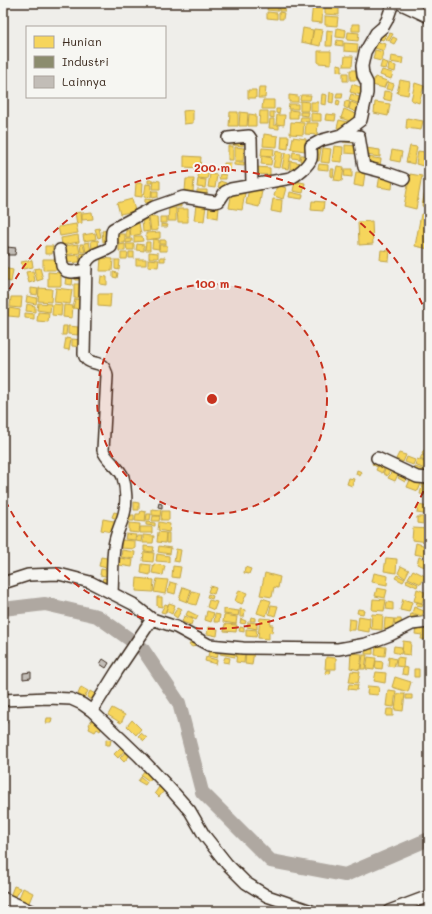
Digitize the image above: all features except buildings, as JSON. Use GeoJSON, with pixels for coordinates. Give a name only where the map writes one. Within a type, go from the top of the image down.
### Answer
{"type":"FeatureCollection","features":[{"type":"Feature","properties":{"kind":"street"},"geometry":{"type":"LineString","coordinates":[[341,135],[361,120],[367,93],[367,83],[363,75],[362,66],[365,52],[376,33],[383,27],[393,3]]}},
{"type":"Feature","properties":{"kind":"street"},"geometry":{"type":"LineString","coordinates":[[399,3],[429,17]]}},
{"type":"Feature","properties":{"kind":"street"},"geometry":{"type":"LineString","coordinates":[[112,594],[114,546],[118,528],[124,514],[125,497],[123,477],[119,470],[104,455],[103,450],[107,376],[106,370],[102,365],[88,361],[84,354],[86,264],[91,256],[111,247],[113,229],[154,207],[183,197],[215,202],[230,189],[296,176],[310,159],[311,146],[322,140],[341,135],[359,136],[364,167],[404,178]]}},
{"type":"Feature","properties":{"kind":"street"},"geometry":{"type":"LineString","coordinates":[[228,138],[249,136],[251,139],[252,185]]}},
{"type":"Feature","properties":{"kind":"street"},"geometry":{"type":"LineString","coordinates":[[60,250],[62,266],[66,271],[72,272],[86,270]]}},
{"type":"Feature","properties":{"kind":"street"},"geometry":{"type":"LineString","coordinates":[[377,458],[417,477],[429,478]]}},
{"type":"Feature","properties":{"kind":"street"},"geometry":{"type":"LineString","coordinates":[[3,583],[28,575],[59,574],[90,582],[133,604],[151,622],[176,627],[209,645],[251,649],[338,649],[366,644],[390,635],[412,624],[429,622]]}},
{"type":"Feature","properties":{"kind":"street"},"geometry":{"type":"LineString","coordinates":[[92,711],[117,671],[151,622]]}},
{"type":"Feature","properties":{"kind":"street"},"geometry":{"type":"LineString","coordinates":[[3,700],[48,698],[71,700],[82,704],[92,711],[139,756],[174,793],[190,811],[204,834],[223,858],[246,883],[267,896],[311,911]]}},
{"type":"Feature","properties":{"kind":"street"},"geometry":{"type":"LineString","coordinates":[[389,911],[429,896]]}},
{"type":"Feature","properties":{"kind":"street"},"geometry":{"type":"LineString","coordinates":[[3,898],[31,911]]}},
{"type":"Feature","properties":{"kind":"waterway"},"geometry":{"type":"LineString","coordinates":[[3,609],[45,604],[97,616],[142,648],[179,703],[202,792],[271,861],[345,875],[429,839]]}}]}
